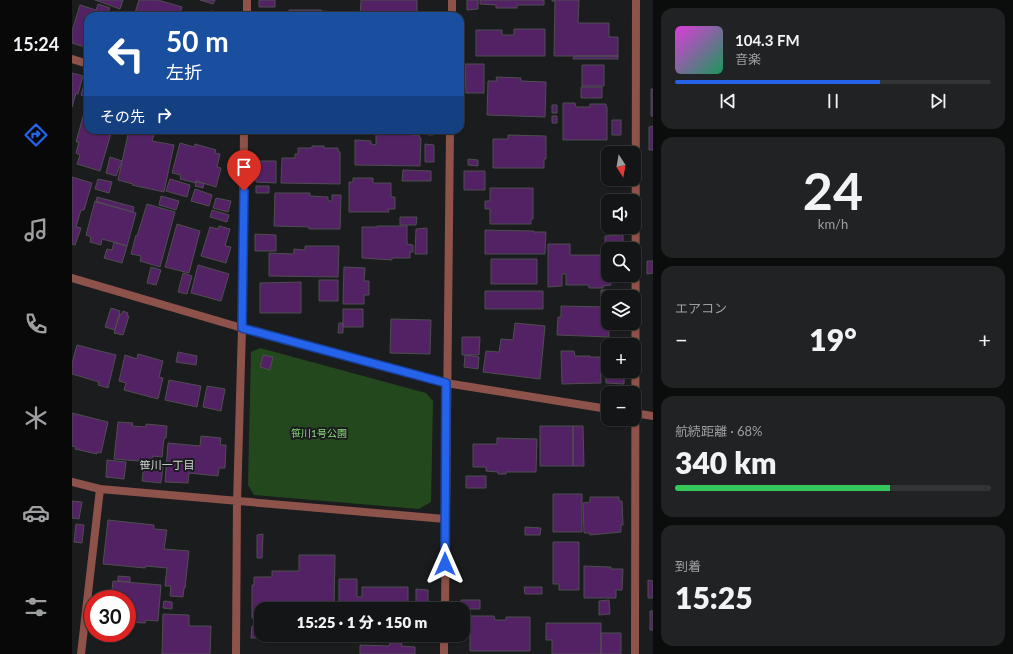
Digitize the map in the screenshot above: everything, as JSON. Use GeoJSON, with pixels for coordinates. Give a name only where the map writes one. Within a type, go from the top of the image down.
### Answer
{"type":"FeatureCollection","features":[{"type":"Feature","properties":{"kind":"street"},"geometry":{"type":"LineString","coordinates":[[247,0],[247,12]]}},
{"type":"Feature","properties":{"kind":"street"},"geometry":{"type":"LineString","coordinates":[[452,0],[452,12]]}},
{"type":"Feature","properties":{"kind":"street"},"geometry":{"type":"LineString","coordinates":[[634,386],[636,0]]}},
{"type":"Feature","properties":{"kind":"street"},"geometry":{"type":"LineString","coordinates":[[72,59],[84,63]]}},
{"type":"Feature","properties":{"kind":"street"},"geometry":{"type":"LineString","coordinates":[[236,654],[237,502],[242,328],[244,134]]}},
{"type":"Feature","properties":{"kind":"street"},"geometry":{"type":"LineString","coordinates":[[445,602],[446,383],[450,134]]}},
{"type":"Feature","properties":{"kind":"street"},"geometry":{"type":"LineString","coordinates":[[72,278],[242,328],[446,383],[601,408]]}},
{"type":"Feature","properties":{"kind":"street"},"geometry":{"type":"LineString","coordinates":[[641,414],[653,416]]}},
{"type":"Feature","properties":{"kind":"street"},"geometry":{"type":"LineString","coordinates":[[634,426],[635,654]]}},
{"type":"Feature","properties":{"kind":"street"},"geometry":{"type":"LineString","coordinates":[[72,482],[100,489],[445,519]]}},
{"type":"Feature","properties":{"kind":"street"},"geometry":{"type":"LineString","coordinates":[[81,654],[100,489]]}},
{"type":"Feature","properties":{"kind":"street"},"geometry":{"type":"LineString","coordinates":[[444,642],[444,654]]}},
{"type":"Feature","properties":{"kind":"green space","name":"笹川1号公園"},"geometry":{"type":"Polygon","coordinates":[[[260,348],[426,393],[433,401],[431,502],[419,509],[254,495],[248,485],[251,352],[260,348]]]}},
{"type":"Feature","properties":{"kind":"building"},"geometry":{"type":"Polygon","coordinates":[[[95,0],[123,0],[120,9],[95,0]]]}},
{"type":"Feature","properties":{"kind":"building"},"geometry":{"type":"Polygon","coordinates":[[[139,0],[158,0],[182,7],[180,12],[135,12],[139,0]]]}},
{"type":"Feature","properties":{"kind":"building"},"geometry":{"type":"Polygon","coordinates":[[[200,0],[215,0],[213,4],[200,0]]]}},
{"type":"Feature","properties":{"kind":"building"},"geometry":{"type":"Polygon","coordinates":[[[259,0],[275,0],[275,7],[259,7],[259,0]]]}},
{"type":"Feature","properties":{"kind":"building"},"geometry":{"type":"Polygon","coordinates":[[[361,0],[417,0],[417,12],[360,12],[361,0]]]}},
{"type":"Feature","properties":{"kind":"building"},"geometry":{"type":"Polygon","coordinates":[[[467,0],[478,0],[478,9],[467,10],[467,0]]]}},
{"type":"Feature","properties":{"kind":"building"},"geometry":{"type":"Polygon","coordinates":[[[480,0],[544,0],[544,5],[517,5],[517,8],[496,8],[496,5],[480,4],[480,0]]]}},
{"type":"Feature","properties":{"kind":"building"},"geometry":{"type":"Polygon","coordinates":[[[552,0],[579,0],[578,23],[609,23],[609,37],[618,37],[618,56],[554,56],[555,1],[552,0]]]}},
{"type":"Feature","properties":{"kind":"building"},"geometry":{"type":"Polygon","coordinates":[[[98,4],[110,8],[108,12],[84,12],[84,47],[72,43],[72,31],[80,5],[96,10],[98,4]]]}},
{"type":"Feature","properties":{"kind":"building"},"geometry":{"type":"Polygon","coordinates":[[[289,10],[321,10],[337,12],[289,12],[289,10]]]}},
{"type":"Feature","properties":{"kind":"building"},"geometry":{"type":"Polygon","coordinates":[[[514,29],[545,29],[545,56],[476,56],[476,30],[502,30],[502,35],[514,35],[514,29]]]}},
{"type":"Feature","properties":{"kind":"building"},"geometry":{"type":"Polygon","coordinates":[[[574,56],[618,56],[618,59],[573,59],[574,56]]]}},
{"type":"Feature","properties":{"kind":"building"},"geometry":{"type":"Polygon","coordinates":[[[465,64],[484,64],[484,93],[466,93],[465,64]]]}},
{"type":"Feature","properties":{"kind":"building"},"geometry":{"type":"Polygon","coordinates":[[[582,65],[604,65],[604,86],[582,86],[582,65]]]}},
{"type":"Feature","properties":{"kind":"building"},"geometry":{"type":"Polygon","coordinates":[[[72,73],[83,76],[78,94],[76,93],[72,107],[72,73]]]}},
{"type":"Feature","properties":{"kind":"building"},"geometry":{"type":"Polygon","coordinates":[[[496,77],[521,78],[521,81],[546,82],[545,117],[487,115],[488,81],[497,81],[496,77]]]}},
{"type":"Feature","properties":{"kind":"building"},"geometry":{"type":"Polygon","coordinates":[[[84,84],[84,96],[81,95],[84,84]]]}},
{"type":"Feature","properties":{"kind":"building"},"geometry":{"type":"Polygon","coordinates":[[[581,87],[602,87],[602,98],[581,98],[581,87]]]}},
{"type":"Feature","properties":{"kind":"building"},"geometry":{"type":"Polygon","coordinates":[[[651,89],[653,89],[653,116],[651,116],[651,89]]]}},
{"type":"Feature","properties":{"kind":"building"},"geometry":{"type":"Polygon","coordinates":[[[563,103],[575,103],[576,107],[590,107],[590,104],[606,104],[607,140],[563,140],[563,103]]]}},
{"type":"Feature","properties":{"kind":"building"},"geometry":{"type":"Polygon","coordinates":[[[552,105],[557,105],[557,113],[552,113],[552,105]]]}},
{"type":"Feature","properties":{"kind":"building"},"geometry":{"type":"Polygon","coordinates":[[[84,113],[84,134],[111,134],[100,171],[77,164],[80,155],[76,153],[79,142],[76,142],[84,113]]]}},
{"type":"Feature","properties":{"kind":"building"},"geometry":{"type":"Polygon","coordinates":[[[552,116],[557,116],[557,123],[552,123],[552,116]]]}},
{"type":"Feature","properties":{"kind":"building"},"geometry":{"type":"Polygon","coordinates":[[[612,120],[621,120],[621,135],[612,135],[612,120]]]}},
{"type":"Feature","properties":{"kind":"building"},"geometry":{"type":"Polygon","coordinates":[[[653,126],[653,150],[649,150],[649,127],[653,126]]]}},
{"type":"Feature","properties":{"kind":"building"},"geometry":{"type":"Polygon","coordinates":[[[128,134],[154,134],[152,141],[174,145],[164,192],[132,185],[133,184],[118,180],[128,134]]]}},
{"type":"Feature","properties":{"kind":"building"},"geometry":{"type":"Polygon","coordinates":[[[376,134],[419,135],[421,138],[420,166],[355,165],[355,140],[371,141],[371,144],[376,145],[376,134]]]}},
{"type":"Feature","properties":{"kind":"building"},"geometry":{"type":"Polygon","coordinates":[[[508,135],[546,136],[546,159],[544,159],[544,168],[493,168],[493,139],[508,139],[508,135]]]}},
{"type":"Feature","properties":{"kind":"building"},"geometry":{"type":"Polygon","coordinates":[[[180,143],[194,147],[195,144],[216,150],[215,153],[220,154],[217,167],[221,168],[216,187],[196,181],[196,183],[180,179],[181,175],[172,173],[180,143]]]}},
{"type":"Feature","properties":{"kind":"building"},"geometry":{"type":"Polygon","coordinates":[[[425,144],[434,145],[434,162],[425,162],[425,144]]]}},
{"type":"Feature","properties":{"kind":"building"},"geometry":{"type":"Polygon","coordinates":[[[312,146],[338,148],[338,151],[340,152],[340,184],[281,183],[282,158],[295,158],[295,154],[298,154],[298,148],[312,148],[312,146]]]}},
{"type":"Feature","properties":{"kind":"building"},"geometry":{"type":"Polygon","coordinates":[[[110,157],[122,161],[116,176],[106,173],[110,157]]]}},
{"type":"Feature","properties":{"kind":"building"},"geometry":{"type":"Polygon","coordinates":[[[468,159],[478,160],[478,166],[468,165],[468,159]]]}},
{"type":"Feature","properties":{"kind":"building"},"geometry":{"type":"Polygon","coordinates":[[[256,161],[276,161],[276,183],[256,182],[256,161]]]}},
{"type":"Feature","properties":{"kind":"building"},"geometry":{"type":"Polygon","coordinates":[[[403,170],[431,171],[431,181],[402,181],[403,170]]]}},
{"type":"Feature","properties":{"kind":"building"},"geometry":{"type":"Polygon","coordinates":[[[464,171],[485,171],[485,190],[464,190],[464,171]]]}},
{"type":"Feature","properties":{"kind":"building"},"geometry":{"type":"Polygon","coordinates":[[[72,177],[92,183],[84,210],[81,210],[76,227],[81,228],[75,245],[72,244],[72,177]]]}},
{"type":"Feature","properties":{"kind":"building"},"geometry":{"type":"Polygon","coordinates":[[[353,178],[373,178],[373,183],[391,183],[391,197],[395,197],[395,209],[388,209],[389,212],[349,212],[349,182],[353,182],[353,178]]]}},
{"type":"Feature","properties":{"kind":"building"},"geometry":{"type":"Polygon","coordinates":[[[98,179],[112,182],[109,193],[95,189],[98,179]]]}},
{"type":"Feature","properties":{"kind":"building"},"geometry":{"type":"Polygon","coordinates":[[[170,179],[190,185],[187,197],[166,191],[170,179]]]}},
{"type":"Feature","properties":{"kind":"building"},"geometry":{"type":"Polygon","coordinates":[[[196,181],[204,184],[203,188],[195,186],[196,181]]]}},
{"type":"Feature","properties":{"kind":"building"},"geometry":{"type":"Polygon","coordinates":[[[256,186],[269,186],[269,193],[256,193],[256,186]]]}},
{"type":"Feature","properties":{"kind":"building"},"geometry":{"type":"Polygon","coordinates":[[[490,188],[533,188],[533,219],[531,219],[531,224],[490,224],[490,209],[485,209],[485,201],[490,201],[490,188]]]}},
{"type":"Feature","properties":{"kind":"building"},"geometry":{"type":"Polygon","coordinates":[[[195,189],[212,195],[209,206],[191,201],[195,189]]]}},
{"type":"Feature","properties":{"kind":"building"},"geometry":{"type":"Polygon","coordinates":[[[275,193],[310,193],[310,196],[328,197],[328,201],[332,201],[332,195],[341,195],[340,229],[309,229],[309,227],[274,226],[275,193]]]}},
{"type":"Feature","properties":{"kind":"building"},"geometry":{"type":"Polygon","coordinates":[[[161,196],[179,201],[176,210],[159,205],[161,196]]]}},
{"type":"Feature","properties":{"kind":"building"},"geometry":{"type":"Polygon","coordinates":[[[97,197],[134,207],[133,212],[96,202],[97,197]]]}},
{"type":"Feature","properties":{"kind":"building"},"geometry":{"type":"Polygon","coordinates":[[[216,198],[231,201],[228,212],[213,208],[216,198]]]}},
{"type":"Feature","properties":{"kind":"building"},"geometry":{"type":"Polygon","coordinates":[[[95,201],[136,213],[127,246],[102,239],[101,245],[90,242],[91,237],[86,235],[95,201]]]}},
{"type":"Feature","properties":{"kind":"building"},"geometry":{"type":"Polygon","coordinates":[[[147,204],[175,212],[160,267],[140,261],[141,256],[131,254],[147,204]]]}},
{"type":"Feature","properties":{"kind":"building"},"geometry":{"type":"Polygon","coordinates":[[[212,210],[229,215],[227,222],[210,217],[212,210]]]}},
{"type":"Feature","properties":{"kind":"building"},"geometry":{"type":"Polygon","coordinates":[[[400,217],[417,217],[416,225],[400,225],[400,217]]]}},
{"type":"Feature","properties":{"kind":"building"},"geometry":{"type":"Polygon","coordinates":[[[177,224],[200,231],[189,273],[165,267],[177,224]]]}},
{"type":"Feature","properties":{"kind":"building"},"geometry":{"type":"Polygon","coordinates":[[[219,226],[230,229],[225,246],[231,247],[226,263],[201,256],[210,227],[218,229],[219,226]]]}},
{"type":"Feature","properties":{"kind":"building"},"geometry":{"type":"Polygon","coordinates":[[[407,226],[407,244],[413,245],[413,252],[410,252],[410,258],[392,258],[392,260],[362,258],[362,227],[407,226]]]}},
{"type":"Feature","properties":{"kind":"building"},"geometry":{"type":"Polygon","coordinates":[[[427,228],[427,254],[415,254],[416,229],[427,228]]]}},
{"type":"Feature","properties":{"kind":"building"},"geometry":{"type":"Polygon","coordinates":[[[485,230],[546,232],[545,254],[485,254],[485,230]]]}},
{"type":"Feature","properties":{"kind":"building"},"geometry":{"type":"Polygon","coordinates":[[[255,234],[276,235],[276,251],[255,251],[255,234]]]}},
{"type":"Feature","properties":{"kind":"building"},"geometry":{"type":"Polygon","coordinates":[[[623,235],[623,242],[605,242],[605,236],[623,235]]]}},
{"type":"Feature","properties":{"kind":"building"},"geometry":{"type":"Polygon","coordinates":[[[114,242],[127,246],[122,263],[104,258],[107,249],[112,250],[114,242]]]}},
{"type":"Feature","properties":{"kind":"building"},"geometry":{"type":"Polygon","coordinates":[[[548,244],[570,244],[570,255],[601,255],[601,282],[611,282],[611,285],[603,286],[603,288],[589,288],[588,285],[566,285],[566,274],[562,274],[562,286],[548,287],[548,244]]]}},
{"type":"Feature","properties":{"kind":"building"},"geometry":{"type":"Polygon","coordinates":[[[305,246],[339,246],[338,277],[269,276],[269,253],[294,254],[294,249],[305,250],[305,246]]]}},
{"type":"Feature","properties":{"kind":"building"},"geometry":{"type":"Polygon","coordinates":[[[491,259],[537,259],[537,284],[491,284],[491,259]]]}},
{"type":"Feature","properties":{"kind":"building"},"geometry":{"type":"Polygon","coordinates":[[[647,261],[653,261],[653,273],[647,274],[647,261]]]}},
{"type":"Feature","properties":{"kind":"building"},"geometry":{"type":"Polygon","coordinates":[[[198,265],[229,274],[221,301],[191,293],[198,265]]]}},
{"type":"Feature","properties":{"kind":"building"},"geometry":{"type":"Polygon","coordinates":[[[151,267],[161,270],[156,285],[147,283],[151,267]]]}},
{"type":"Feature","properties":{"kind":"building"},"geometry":{"type":"Polygon","coordinates":[[[344,267],[365,268],[364,281],[369,281],[369,295],[364,295],[364,304],[343,304],[344,267]]]}},
{"type":"Feature","properties":{"kind":"building"},"geometry":{"type":"Polygon","coordinates":[[[183,273],[192,276],[187,294],[178,292],[183,273]]]}},
{"type":"Feature","properties":{"kind":"building"},"geometry":{"type":"Polygon","coordinates":[[[319,280],[338,280],[338,301],[319,301],[319,280]]]}},
{"type":"Feature","properties":{"kind":"building"},"geometry":{"type":"Polygon","coordinates":[[[301,282],[301,313],[260,313],[260,283],[301,282]]]}},
{"type":"Feature","properties":{"kind":"building"},"geometry":{"type":"Polygon","coordinates":[[[485,291],[543,291],[543,309],[485,309],[485,291]]]}},
{"type":"Feature","properties":{"kind":"building"},"geometry":{"type":"Polygon","coordinates":[[[561,306],[601,307],[601,330],[609,330],[609,337],[557,335],[558,317],[561,317],[561,306]]]}},
{"type":"Feature","properties":{"kind":"building"},"geometry":{"type":"Polygon","coordinates":[[[111,308],[120,311],[115,330],[105,327],[111,308]]]}},
{"type":"Feature","properties":{"kind":"building"},"geometry":{"type":"Polygon","coordinates":[[[343,309],[363,309],[363,327],[343,327],[343,309]]]}},
{"type":"Feature","properties":{"kind":"building"},"geometry":{"type":"Polygon","coordinates":[[[123,311],[128,313],[127,316],[129,316],[123,335],[114,333],[120,314],[122,314],[123,311]]]}},
{"type":"Feature","properties":{"kind":"building"},"geometry":{"type":"Polygon","coordinates":[[[391,319],[431,320],[430,354],[390,353],[391,319]]]}},
{"type":"Feature","properties":{"kind":"building"},"geometry":{"type":"Polygon","coordinates":[[[339,323],[343,323],[343,333],[338,333],[339,323]]]}},
{"type":"Feature","properties":{"kind":"building"},"geometry":{"type":"Polygon","coordinates":[[[515,323],[545,326],[540,379],[483,372],[486,351],[499,352],[501,339],[513,340],[515,323]]]}},
{"type":"Feature","properties":{"kind":"building"},"geometry":{"type":"Polygon","coordinates":[[[462,337],[480,337],[479,355],[462,355],[462,337]]]}},
{"type":"Feature","properties":{"kind":"building"},"geometry":{"type":"Polygon","coordinates":[[[77,345],[116,355],[108,388],[98,385],[99,382],[72,374],[72,363],[77,345]]]}},
{"type":"Feature","properties":{"kind":"building"},"geometry":{"type":"Polygon","coordinates":[[[561,351],[574,351],[575,356],[600,357],[601,383],[562,384],[561,351]]]}},
{"type":"Feature","properties":{"kind":"building"},"geometry":{"type":"Polygon","coordinates":[[[178,352],[197,356],[196,365],[176,362],[178,352]]]}},
{"type":"Feature","properties":{"kind":"building"},"geometry":{"type":"Polygon","coordinates":[[[138,354],[163,361],[159,377],[163,378],[158,399],[124,390],[126,383],[119,381],[125,355],[137,359],[138,354]]]}},
{"type":"Feature","properties":{"kind":"building"},"geometry":{"type":"Polygon","coordinates":[[[263,355],[273,357],[270,370],[260,367],[263,355]]]}},
{"type":"Feature","properties":{"kind":"building"},"geometry":{"type":"Polygon","coordinates":[[[465,355],[479,357],[478,369],[464,367],[465,355]]]}},
{"type":"Feature","properties":{"kind":"building"},"geometry":{"type":"Polygon","coordinates":[[[606,378],[624,378],[624,384],[606,383],[606,378]]]}},
{"type":"Feature","properties":{"kind":"building"},"geometry":{"type":"Polygon","coordinates":[[[169,380],[201,386],[197,407],[165,400],[169,380]]]}},
{"type":"Feature","properties":{"kind":"building"},"geometry":{"type":"Polygon","coordinates":[[[207,386],[225,389],[221,411],[203,407],[207,386]]]}},
{"type":"Feature","properties":{"kind":"building"},"geometry":{"type":"Polygon","coordinates":[[[72,413],[108,422],[101,453],[97,452],[97,454],[75,449],[76,447],[72,446],[72,413]]]}},
{"type":"Feature","properties":{"kind":"building"},"geometry":{"type":"Polygon","coordinates":[[[118,422],[133,423],[132,426],[146,427],[146,424],[167,426],[162,457],[153,456],[152,462],[114,459],[118,422]]]}},
{"type":"Feature","properties":{"kind":"building"},"geometry":{"type":"Polygon","coordinates":[[[540,426],[573,426],[573,466],[540,466],[540,426]]]}},
{"type":"Feature","properties":{"kind":"building"},"geometry":{"type":"Polygon","coordinates":[[[573,426],[583,426],[584,466],[573,466],[573,426]]]}},
{"type":"Feature","properties":{"kind":"building"},"geometry":{"type":"Polygon","coordinates":[[[201,436],[221,438],[220,445],[226,445],[225,468],[219,468],[218,476],[189,473],[188,483],[165,482],[168,443],[200,446],[201,436]]]}},
{"type":"Feature","properties":{"kind":"building"},"geometry":{"type":"Polygon","coordinates":[[[497,438],[537,439],[536,472],[506,472],[506,474],[498,474],[498,472],[486,471],[486,467],[473,467],[473,444],[497,444],[497,438]]]}},
{"type":"Feature","properties":{"kind":"building"},"geometry":{"type":"Polygon","coordinates":[[[107,460],[126,462],[124,479],[106,477],[107,460]]]}},
{"type":"Feature","properties":{"kind":"building"},"geometry":{"type":"Polygon","coordinates":[[[144,464],[163,466],[161,483],[142,481],[144,464]]]}},
{"type":"Feature","properties":{"kind":"building"},"geometry":{"type":"Polygon","coordinates":[[[466,476],[486,476],[486,488],[466,488],[466,476]]]}},
{"type":"Feature","properties":{"kind":"building"},"geometry":{"type":"Polygon","coordinates":[[[553,494],[582,494],[582,532],[553,532],[553,494]]]}},
{"type":"Feature","properties":{"kind":"building"},"geometry":{"type":"Polygon","coordinates":[[[590,497],[619,497],[619,501],[622,501],[623,525],[621,525],[621,532],[590,535],[590,533],[584,533],[583,503],[590,502],[590,497]]]}},
{"type":"Feature","properties":{"kind":"building"},"geometry":{"type":"Polygon","coordinates":[[[72,501],[82,502],[79,519],[72,518],[72,501]]]}},
{"type":"Feature","properties":{"kind":"building"},"geometry":{"type":"Polygon","coordinates":[[[108,520],[154,525],[154,529],[167,530],[164,549],[189,551],[183,597],[170,596],[171,586],[165,586],[167,568],[146,566],[145,568],[103,564],[108,520]]]}},
{"type":"Feature","properties":{"kind":"building"},"geometry":{"type":"Polygon","coordinates":[[[76,524],[84,525],[82,543],[74,542],[76,524]]]}},
{"type":"Feature","properties":{"kind":"building"},"geometry":{"type":"Polygon","coordinates":[[[525,527],[541,528],[540,535],[525,535],[525,527]]]}},
{"type":"Feature","properties":{"kind":"building"},"geometry":{"type":"Polygon","coordinates":[[[263,534],[262,558],[257,558],[257,535],[263,534]]]}},
{"type":"Feature","properties":{"kind":"building"},"geometry":{"type":"Polygon","coordinates":[[[553,542],[579,542],[579,590],[559,590],[559,584],[553,584],[553,542]]]}},
{"type":"Feature","properties":{"kind":"building"},"geometry":{"type":"Polygon","coordinates":[[[299,555],[335,555],[334,602],[254,602],[254,618],[252,618],[252,585],[254,585],[254,577],[272,577],[272,571],[299,571],[299,555]]]}},
{"type":"Feature","properties":{"kind":"building"},"geometry":{"type":"Polygon","coordinates":[[[584,566],[623,569],[622,590],[616,590],[616,598],[584,598],[584,566]]]}},
{"type":"Feature","properties":{"kind":"building"},"geometry":{"type":"Polygon","coordinates":[[[118,576],[130,577],[130,582],[118,581],[118,576]]]}},
{"type":"Feature","properties":{"kind":"building"},"geometry":{"type":"Polygon","coordinates":[[[339,579],[357,579],[357,597],[362,597],[362,587],[408,587],[408,602],[339,602],[339,579]]]}},
{"type":"Feature","properties":{"kind":"building"},"geometry":{"type":"Polygon","coordinates":[[[648,580],[653,581],[653,598],[648,598],[648,580]]]}},
{"type":"Feature","properties":{"kind":"building"},"geometry":{"type":"Polygon","coordinates":[[[113,581],[161,585],[158,621],[146,620],[145,623],[136,622],[136,590],[112,590],[113,581]]]}},
{"type":"Feature","properties":{"kind":"building"},"geometry":{"type":"Polygon","coordinates":[[[524,587],[542,587],[542,594],[525,594],[524,587]]]}},
{"type":"Feature","properties":{"kind":"building"},"geometry":{"type":"Polygon","coordinates":[[[416,589],[428,590],[428,602],[416,602],[416,589]]]}},
{"type":"Feature","properties":{"kind":"building"},"geometry":{"type":"Polygon","coordinates":[[[461,600],[480,600],[480,609],[470,609],[470,602],[461,602],[461,600]]]}},
{"type":"Feature","properties":{"kind":"building"},"geometry":{"type":"Polygon","coordinates":[[[609,600],[610,614],[599,615],[599,601],[609,600]]]}},
{"type":"Feature","properties":{"kind":"building"},"geometry":{"type":"Polygon","coordinates":[[[164,601],[172,602],[172,609],[163,608],[164,601]]]}},
{"type":"Feature","properties":{"kind":"building"},"geometry":{"type":"Polygon","coordinates":[[[650,611],[653,611],[653,630],[650,630],[650,611]]]}},
{"type":"Feature","properties":{"kind":"building"},"geometry":{"type":"Polygon","coordinates":[[[163,614],[189,615],[189,626],[211,626],[210,654],[162,654],[163,614]]]}},
{"type":"Feature","properties":{"kind":"building"},"geometry":{"type":"Polygon","coordinates":[[[470,616],[494,616],[495,620],[506,620],[506,617],[530,617],[530,651],[470,651],[470,616]]]}},
{"type":"Feature","properties":{"kind":"building"},"geometry":{"type":"Polygon","coordinates":[[[546,623],[601,623],[601,654],[552,654],[552,640],[546,640],[546,623]]]}},
{"type":"Feature","properties":{"kind":"building"},"geometry":{"type":"Polygon","coordinates":[[[252,626],[254,626],[254,638],[251,638],[252,626]]]}},
{"type":"Feature","properties":{"kind":"building"},"geometry":{"type":"Polygon","coordinates":[[[601,633],[621,633],[621,654],[601,654],[601,633]]]}},
{"type":"Feature","properties":{"kind":"building"},"geometry":{"type":"Polygon","coordinates":[[[390,643],[402,643],[401,646],[415,647],[415,654],[360,654],[360,645],[389,646],[390,643]]]}},
{"type":"Feature","properties":{"kind":"district","name":"笹川一丁目"},"geometry":{"type":"Point","coordinates":[167,464]}},
{"type":"Feature","properties":{"kind":"route"},"geometry":{"type":"LineString","coordinates":[[244,191],[242,328],[446,383],[445,564]]}}]}
